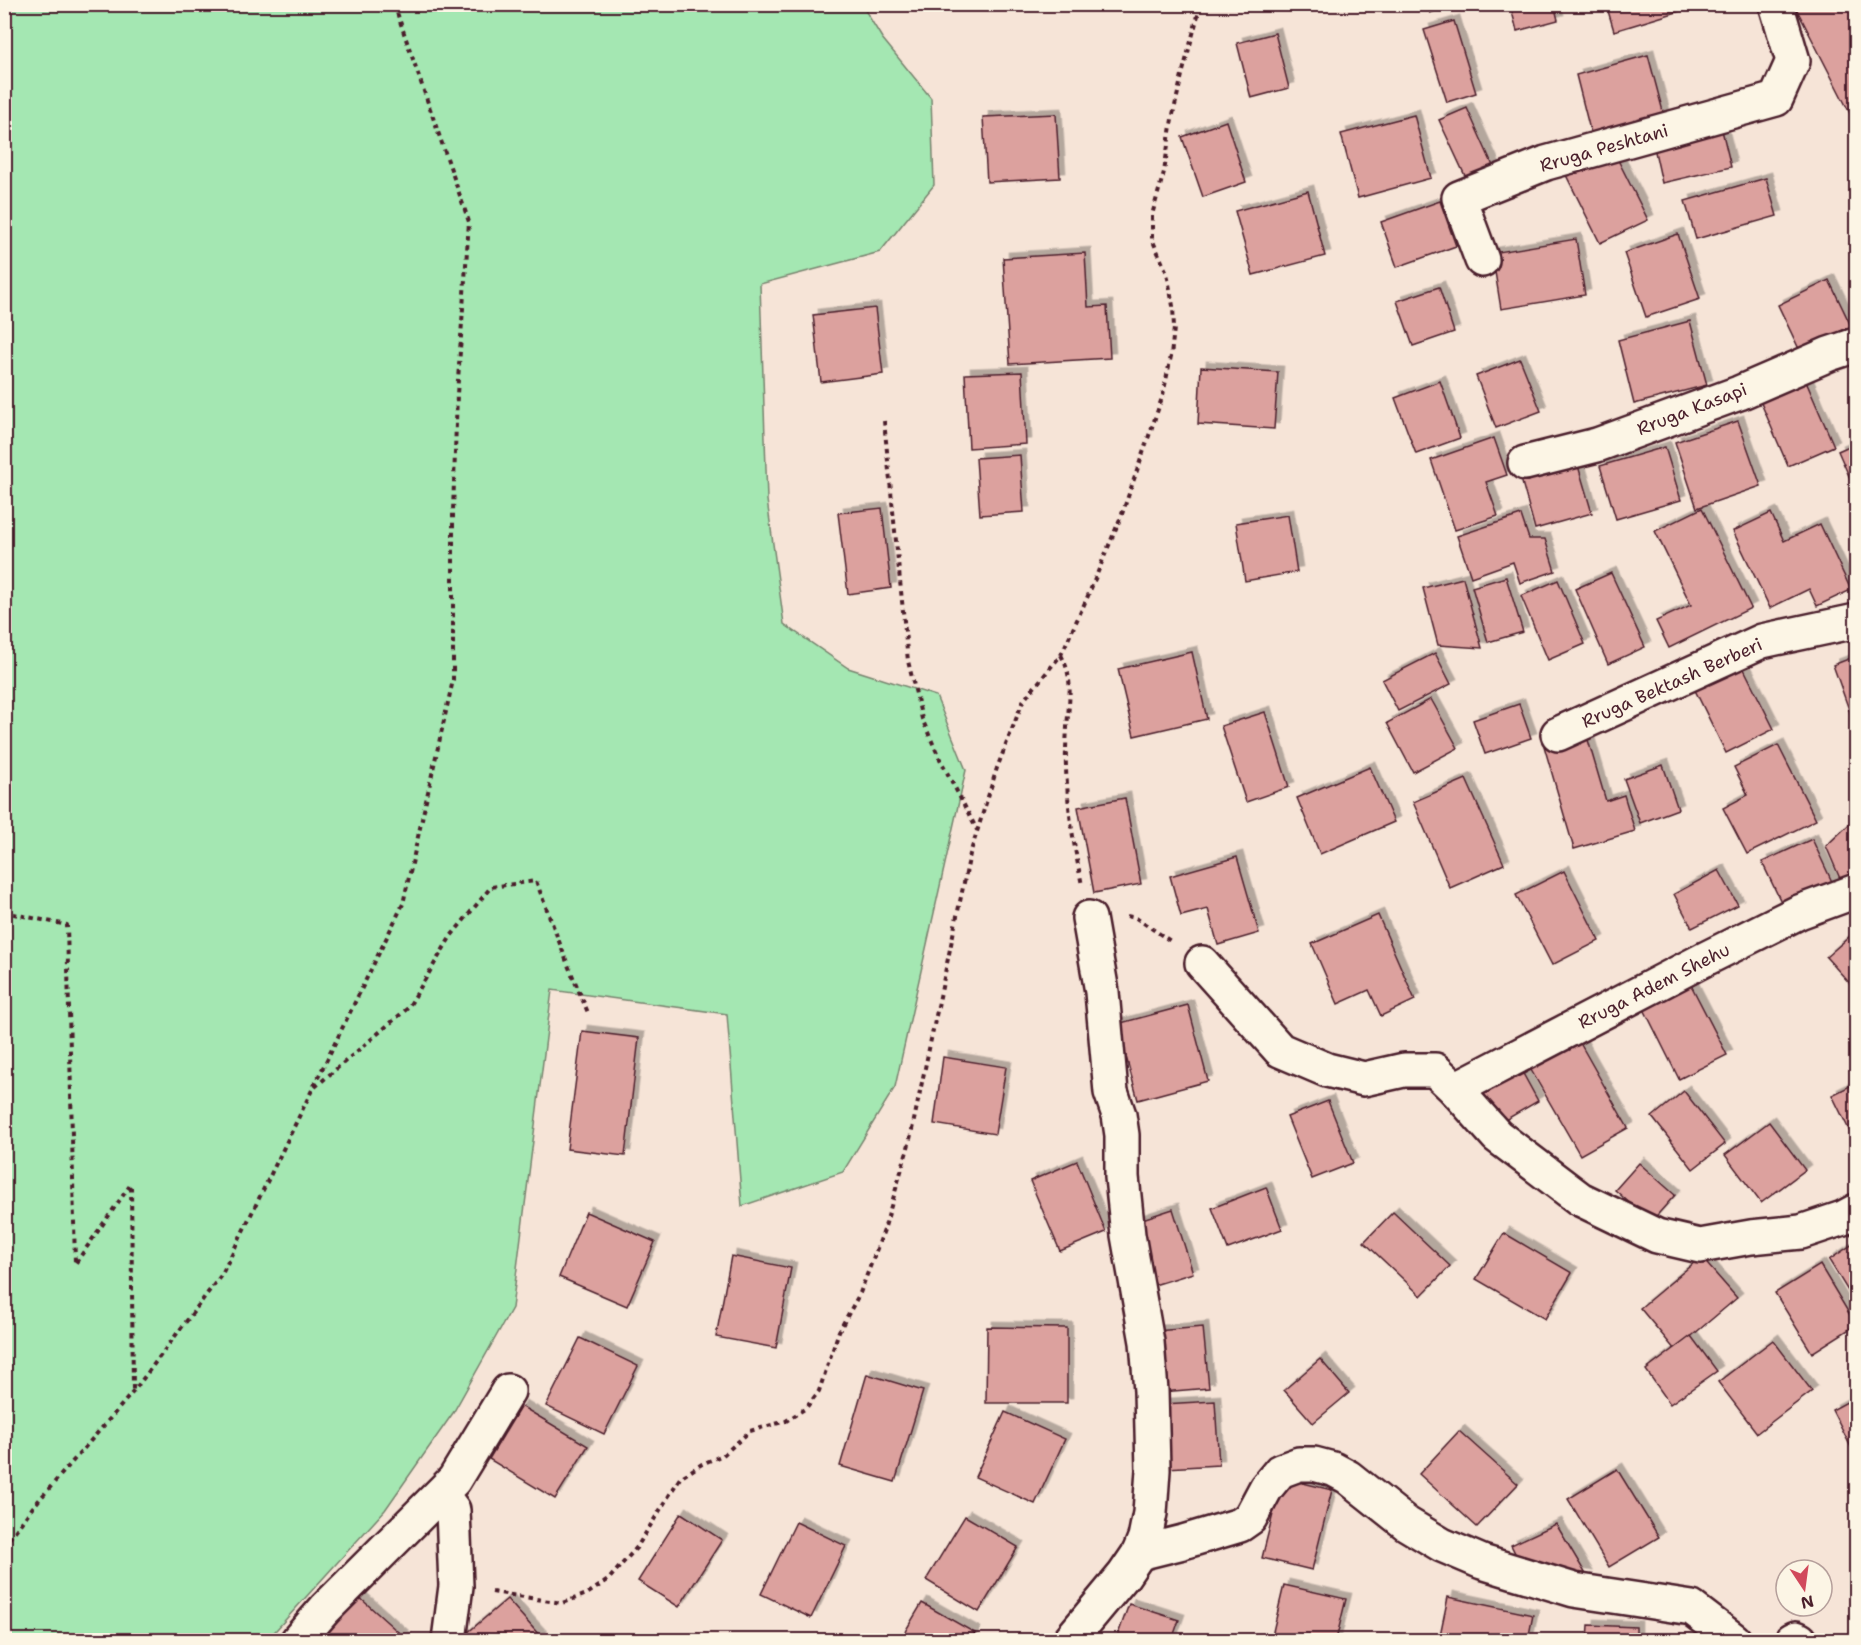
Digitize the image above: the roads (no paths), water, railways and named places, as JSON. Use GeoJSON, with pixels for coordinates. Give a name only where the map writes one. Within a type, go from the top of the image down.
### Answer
{"type":"FeatureCollection","features":[{"type":"Feature","properties":{"kind":"lane","name":"Rruga Peshtani"},"geometry":{"type":"LineString","coordinates":[[1482,260],[1459,198],[1546,163],[1776,99],[1792,61],[1776,4]]}},
{"type":"Feature","properties":{"kind":"lane","name":"Rruga Kasapi"},"geometry":{"type":"LineString","coordinates":[[1525,463],[1597,445],[1739,393],[1829,354],[1857,345]]}},
{"type":"Feature","properties":{"kind":"lane","name":"Rruga Bektash Berberi"},"geometry":{"type":"LineString","coordinates":[[1558,734],[1762,641],[1857,621]]}},
{"type":"Feature","properties":{"kind":"lane","name":"Rruga Adem Shehu"},"geometry":{"type":"LineString","coordinates":[[1455,1089],[1799,912],[1857,891]]}},
{"type":"Feature","properties":{"kind":"lane"},"geometry":{"type":"LineString","coordinates":[[1070,1641],[1139,1553],[1145,1538],[1150,1513],[1153,1470],[1147,1342],[1128,1235],[1122,1177],[1122,1135],[1119,1115],[1111,1092],[1102,992],[1089,918]]}},
{"type":"Feature","properties":{"kind":"lane"},"geometry":{"type":"LineString","coordinates":[[1202,963],[1280,1050],[1327,1070],[1365,1079],[1404,1070],[1435,1070],[1497,1136],[1580,1199],[1657,1236],[1700,1246],[1751,1237],[1801,1232],[1857,1211]]}},
{"type":"Feature","properties":{"kind":"lane"},"geometry":{"type":"LineString","coordinates":[[298,1641],[325,1609],[454,1480],[508,1391]]}},
{"type":"Feature","properties":{"kind":"lane"},"geometry":{"type":"LineString","coordinates":[[1139,1553],[1240,1525],[1250,1518],[1266,1488],[1280,1471],[1299,1464],[1314,1464],[1333,1469],[1348,1477],[1407,1524],[1442,1545],[1482,1562],[1574,1590],[1692,1608],[1734,1641]]}},
{"type":"Feature","properties":{"kind":"lane"},"geometry":{"type":"LineString","coordinates":[[441,1494],[453,1510],[456,1586],[449,1641]]}},
{"type":"Feature","properties":{"kind":"lane"},"geometry":{"type":"LineString","coordinates":[[1792,1641],[1796,1638],[1800,1641]]}}]}
